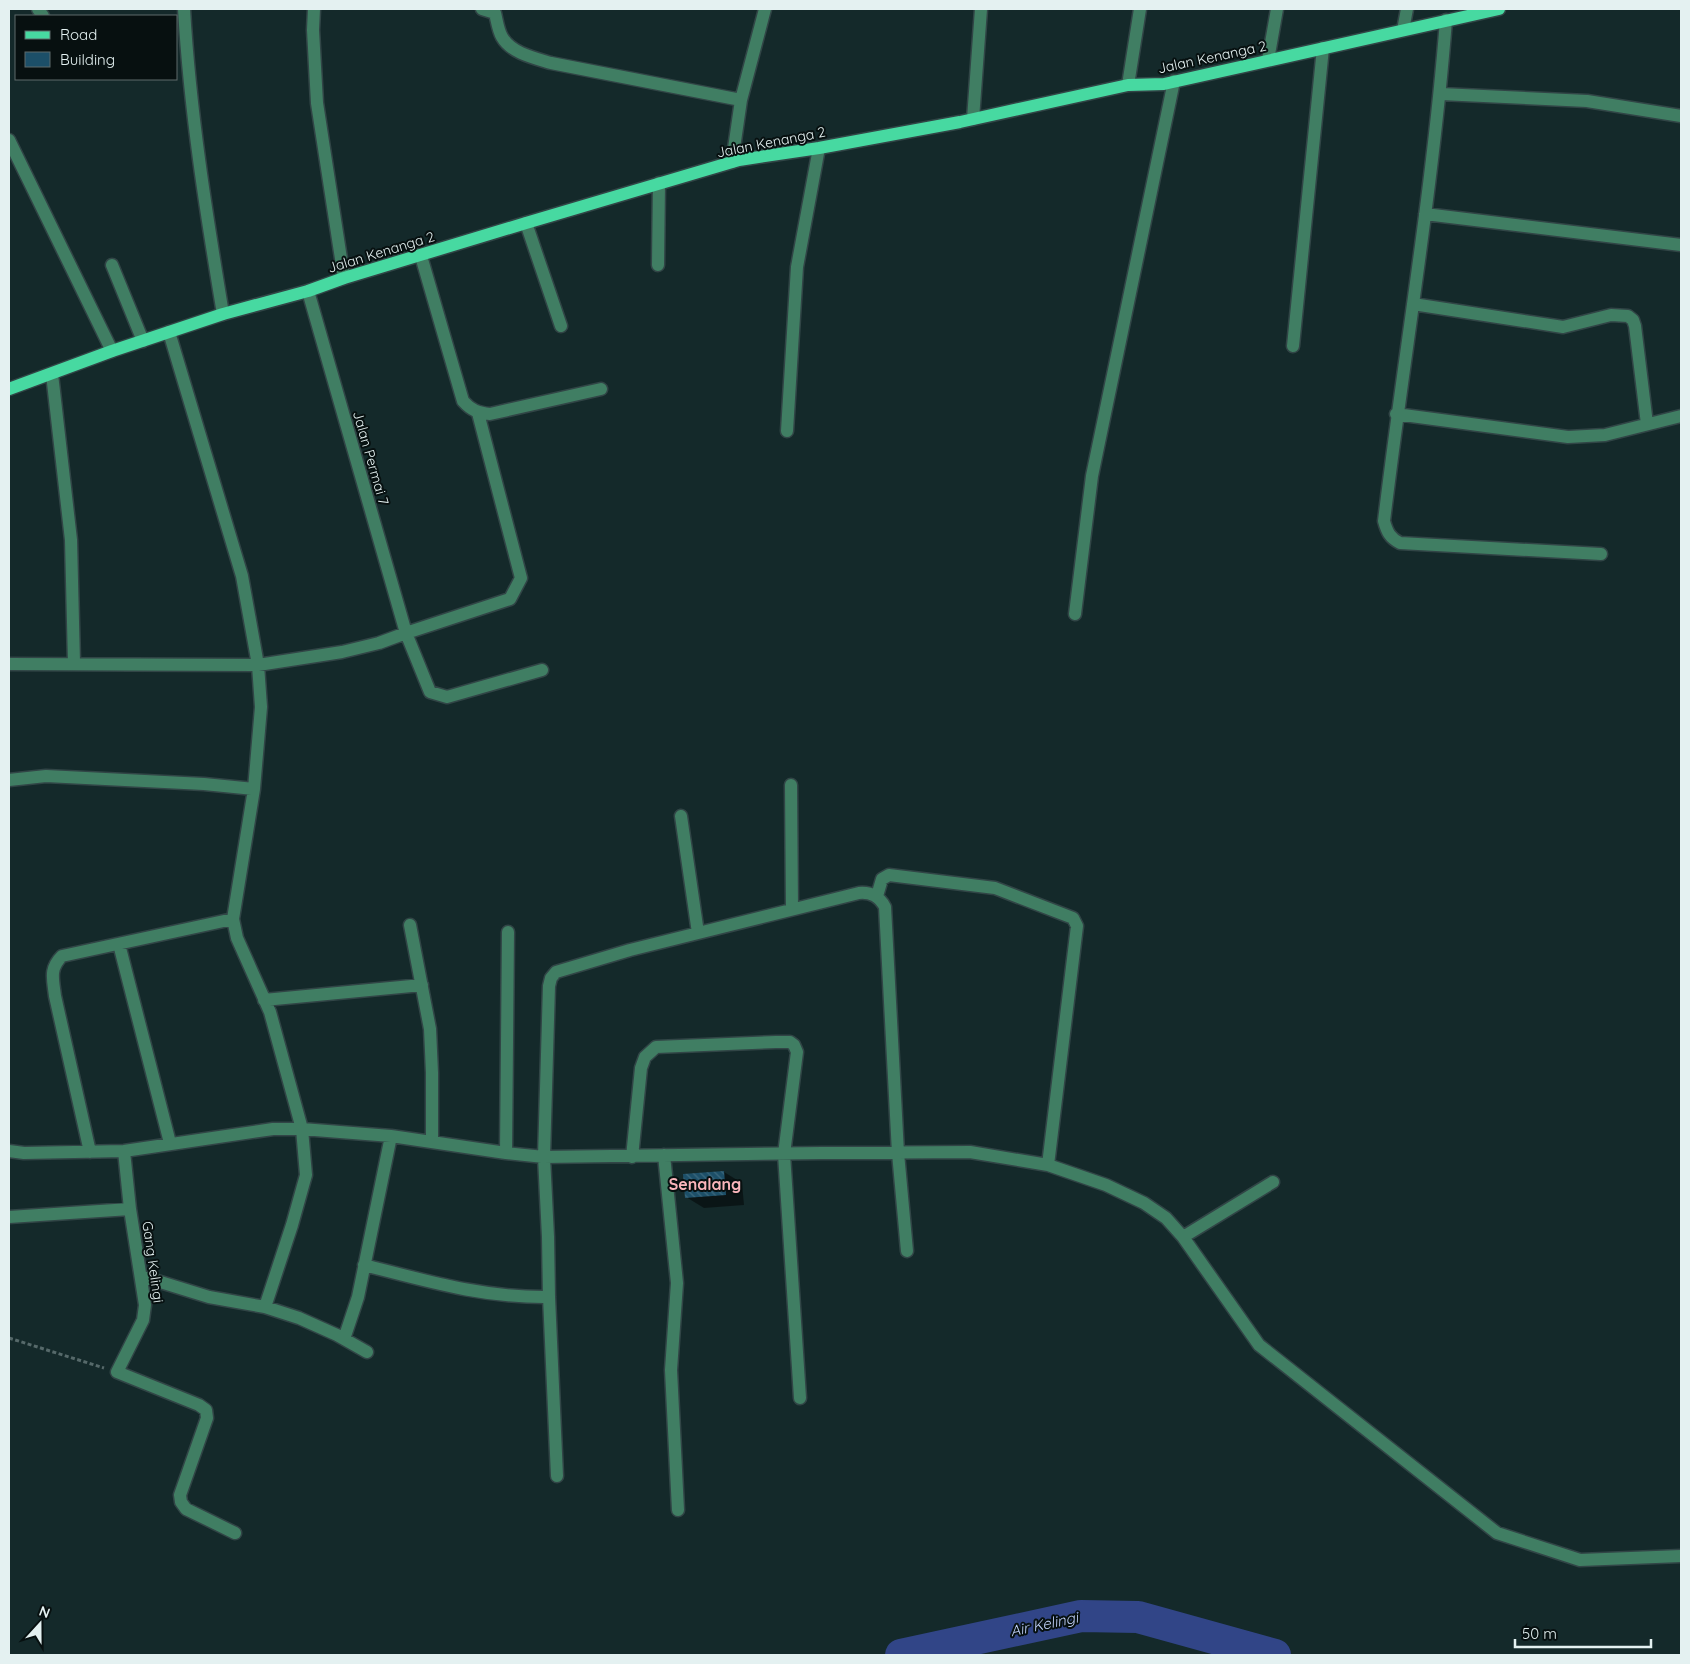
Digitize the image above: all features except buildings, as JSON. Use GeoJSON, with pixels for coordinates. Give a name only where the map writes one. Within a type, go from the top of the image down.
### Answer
{"type":"FeatureCollection","features":[{"type":"Feature","properties":{"kind":"main road","name":"Jalan Kenanga 2"},"geometry":{"type":"LineString","coordinates":[[9,389],[112,351],[224,314],[308,291],[344,278],[732,162],[819,148],[972,119],[1128,86],[1164,84],[1499,9]]}},
{"type":"Feature","properties":{"kind":"street"},"geometry":{"type":"LineString","coordinates":[[184,9],[182,70],[224,314]]}},
{"type":"Feature","properties":{"kind":"street"},"geometry":{"type":"LineString","coordinates":[[314,9],[313,30],[317,103],[344,278]]}},
{"type":"Feature","properties":{"kind":"street"},"geometry":{"type":"LineString","coordinates":[[482,9],[495,13],[502,38],[512,48],[535,58],[550,63],[741,100]]}},
{"type":"Feature","properties":{"kind":"street"},"geometry":{"type":"LineString","coordinates":[[732,162],[741,100],[765,9]]}},
{"type":"Feature","properties":{"kind":"street"},"geometry":{"type":"LineString","coordinates":[[972,119],[980,9]]}},
{"type":"Feature","properties":{"kind":"street"},"geometry":{"type":"LineString","coordinates":[[1128,86],[1140,9]]}},
{"type":"Feature","properties":{"kind":"street"},"geometry":{"type":"LineString","coordinates":[[1268,60],[1277,9]]}},
{"type":"Feature","properties":{"kind":"street"},"geometry":{"type":"LineString","coordinates":[[1403,30],[1407,9]]}},
{"type":"Feature","properties":{"kind":"street"},"geometry":{"type":"LineString","coordinates":[[1446,20],[1440,94],[1413,304],[1396,414],[1384,521],[1391,539],[1400,543],[1601,554]]}},
{"type":"Feature","properties":{"kind":"street"},"geometry":{"type":"LineString","coordinates":[[1292,346],[1323,48]]}},
{"type":"Feature","properties":{"kind":"street"},"geometry":{"type":"LineString","coordinates":[[1075,614],[1092,476],[1174,81]]}},
{"type":"Feature","properties":{"kind":"street"},"geometry":{"type":"LineString","coordinates":[[1440,94],[1586,101],[1681,116]]}},
{"type":"Feature","properties":{"kind":"street"},"geometry":{"type":"LineString","coordinates":[[9,140],[112,351]]}},
{"type":"Feature","properties":{"kind":"street"},"geometry":{"type":"LineString","coordinates":[[788,431],[797,267],[819,148]]}},
{"type":"Feature","properties":{"kind":"street"},"geometry":{"type":"LineString","coordinates":[[658,265],[659,184]]}},
{"type":"Feature","properties":{"kind":"street"},"geometry":{"type":"LineString","coordinates":[[1424,214],[1681,245]]}},
{"type":"Feature","properties":{"kind":"street"},"geometry":{"type":"LineString","coordinates":[[526,223],[561,326]]}},
{"type":"Feature","properties":{"kind":"street"},"geometry":{"type":"LineString","coordinates":[[421,256],[463,401],[469,408],[478,413],[490,414],[602,389]]}},
{"type":"Feature","properties":{"kind":"street"},"geometry":{"type":"LineString","coordinates":[[112,265],[143,341]]}},
{"type":"Feature","properties":{"kind":"street","name":"Jalan Permai 7"},"geometry":{"type":"LineString","coordinates":[[308,291],[406,633],[430,692],[447,698],[542,670]]}},
{"type":"Feature","properties":{"kind":"street"},"geometry":{"type":"LineString","coordinates":[[1413,304],[1563,327],[1611,315],[1628,316],[1633,320],[1635,326],[1646,424]]}},
{"type":"Feature","properties":{"kind":"street"},"geometry":{"type":"LineString","coordinates":[[169,332],[242,576],[258,664],[261,708],[254,789],[233,919],[237,938],[270,1012],[302,1129],[306,1175],[265,1307]]}},
{"type":"Feature","properties":{"kind":"street"},"geometry":{"type":"LineString","coordinates":[[52,374],[71,540],[74,663]]}},
{"type":"Feature","properties":{"kind":"street"},"geometry":{"type":"LineString","coordinates":[[9,664],[258,664],[342,652],[379,643],[510,599],[521,578],[478,413]]}},
{"type":"Feature","properties":{"kind":"street"},"geometry":{"type":"LineString","coordinates":[[1396,414],[1568,437],[1605,435],[1681,416]]}},
{"type":"Feature","properties":{"kind":"street"},"geometry":{"type":"LineString","coordinates":[[9,780],[46,776],[204,784],[254,789]]}},
{"type":"Feature","properties":{"kind":"street"},"geometry":{"type":"LineString","coordinates":[[791,785],[792,910]]}},
{"type":"Feature","properties":{"kind":"street"},"geometry":{"type":"LineString","coordinates":[[681,816],[698,933]]}},
{"type":"Feature","properties":{"kind":"street"},"geometry":{"type":"LineString","coordinates":[[877,896],[882,879],[889,875],[995,888],[1073,918],[1077,926],[1048,1165]]}},
{"type":"Feature","properties":{"kind":"street"},"geometry":{"type":"LineString","coordinates":[[557,1476],[544,1157],[549,986],[551,978],[556,972],[698,933],[859,893],[868,892],[877,896],[885,907],[898,1153],[907,1251]]}},
{"type":"Feature","properties":{"kind":"street"},"geometry":{"type":"LineString","coordinates":[[90,1152],[55,996],[52,970],[56,962],[62,956],[233,919]]}},
{"type":"Feature","properties":{"kind":"street"},"geometry":{"type":"LineString","coordinates":[[410,925],[431,1038],[432,1142]]}},
{"type":"Feature","properties":{"kind":"street"},"geometry":{"type":"LineString","coordinates":[[506,1153],[508,932]]}},
{"type":"Feature","properties":{"kind":"street"},"geometry":{"type":"LineString","coordinates":[[119,944],[170,1143]]}},
{"type":"Feature","properties":{"kind":"street"},"geometry":{"type":"LineString","coordinates":[[264,1000],[422,985]]}},
{"type":"Feature","properties":{"kind":"street"},"geometry":{"type":"LineString","coordinates":[[632,1157],[641,1068],[645,1057],[656,1047],[776,1042],[790,1042],[794,1045],[797,1052],[784,1154],[800,1398]]}},
{"type":"Feature","properties":{"kind":"street"},"geometry":{"type":"LineString","coordinates":[[9,1151],[24,1153],[124,1151],[274,1129],[302,1129],[391,1136],[544,1157],[970,1152],[1016,1158],[1048,1165],[1106,1185],[1144,1203],[1166,1218],[1183,1237],[1259,1345],[1497,1533],[1580,1560],[1681,1556]]}},
{"type":"Feature","properties":{"kind":"street"},"geometry":{"type":"LineString","coordinates":[[344,1339],[358,1297],[391,1136]]}},
{"type":"Feature","properties":{"kind":"street","name":"Gang Kelingi"},"geometry":{"type":"LineString","coordinates":[[118,1372],[143,1320],[145,1306],[130,1209],[124,1151]]}},
{"type":"Feature","properties":{"kind":"street"},"geometry":{"type":"LineString","coordinates":[[664,1155],[677,1283],[671,1370],[678,1510]]}},
{"type":"Feature","properties":{"kind":"street"},"geometry":{"type":"LineString","coordinates":[[1183,1237],[1273,1182]]}},
{"type":"Feature","properties":{"kind":"street"},"geometry":{"type":"LineString","coordinates":[[9,1217],[130,1209]]}},
{"type":"Feature","properties":{"kind":"street"},"geometry":{"type":"LineString","coordinates":[[364,1265],[471,1292],[520,1297],[549,1297]]}},
{"type":"Feature","properties":{"kind":"street"},"geometry":{"type":"LineString","coordinates":[[141,1276],[209,1297],[265,1307],[298,1318],[367,1352]]}},
{"type":"Feature","properties":{"kind":"street"},"geometry":{"type":"LineString","coordinates":[[118,1372],[199,1405],[206,1410],[207,1418],[180,1494],[181,1502],[186,1509],[236,1533]]}},
{"type":"Feature","properties":{"kind":"path"},"geometry":{"type":"LineString","coordinates":[[9,1338],[118,1372]]}},
{"type":"Feature","properties":{"kind":"waterway","name":"Air Kelingi"},"geometry":{"type":"LineString","coordinates":[[901,1655],[1081,1616],[1138,1617],[1275,1655]]}},
{"type":"Feature","properties":{"kind":"district","name":"Senalang"},"geometry":{"type":"Point","coordinates":[705,1184]}}]}
